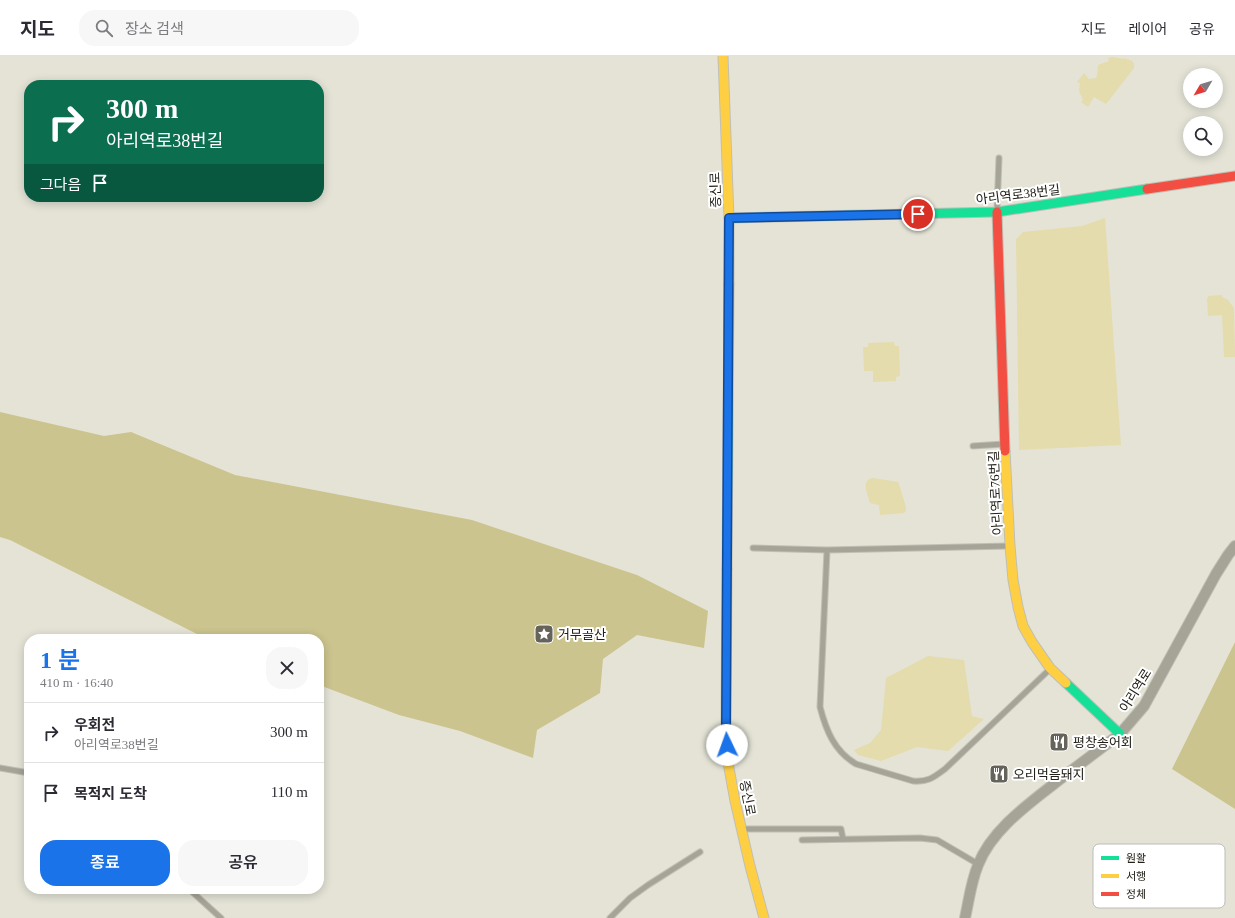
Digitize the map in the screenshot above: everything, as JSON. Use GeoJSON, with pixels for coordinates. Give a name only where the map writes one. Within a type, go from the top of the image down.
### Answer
{"type":"FeatureCollection","features":[{"type":"Feature","properties":{"kind":"street","name":"증신로"},"geometry":{"type":"LineString","coordinates":[[723,56],[729,218],[726,723],[728,757],[735,801],[764,918]]}},
{"type":"Feature","properties":{"kind":"street","name":"아리역로38번길"},"geometry":{"type":"LineString","coordinates":[[729,218],[997,212],[1235,176]]}},
{"type":"Feature","properties":{"kind":"street","name":"아리역로76번길"},"geometry":{"type":"LineString","coordinates":[[997,212],[1010,546],[1013,580],[1018,607],[1023,626],[1050,668],[1120,734]]}},
{"type":"Feature","properties":{"kind":"street","name":"아리역로"},"geometry":{"type":"LineString","coordinates":[[965,918],[978,864],[990,843],[1006,824],[1019,812],[1120,734],[1144,706],[1216,574],[1235,546]]}},
{"type":"Feature","properties":{"kind":"lane"},"geometry":{"type":"LineString","coordinates":[[997,212],[1000,158]]}},
{"type":"Feature","properties":{"kind":"lane"},"geometry":{"type":"LineString","coordinates":[[973,446],[1005,444]]}},
{"type":"Feature","properties":{"kind":"lane"},"geometry":{"type":"LineString","coordinates":[[753,548],[827,550],[1010,546]]}},
{"type":"Feature","properties":{"kind":"lane"},"geometry":{"type":"LineString","coordinates":[[827,550],[820,707],[829,736],[842,754],[850,761],[912,781],[928,780],[945,769],[1050,668]]}},
{"type":"Feature","properties":{"kind":"lane"},"geometry":{"type":"LineString","coordinates":[[0,768],[24,772]]}},
{"type":"Feature","properties":{"kind":"lane"},"geometry":{"type":"LineString","coordinates":[[742,829],[841,829],[843,839]]}},
{"type":"Feature","properties":{"kind":"lane"},"geometry":{"type":"LineString","coordinates":[[802,840],[920,838],[937,840],[978,864]]}},
{"type":"Feature","properties":{"kind":"lane"},"geometry":{"type":"LineString","coordinates":[[610,918],[630,898],[700,852]]}},
{"type":"Feature","properties":{"kind":"lane"},"geometry":{"type":"LineString","coordinates":[[195,894],[221,918]]}},
{"type":"Feature","properties":{"kind":"shaded area"},"geometry":{"type":"Polygon","coordinates":[[[1108,58],[1124,58],[1132,61],[1134,68],[1106,104],[1094,97],[1088,107],[1081,102],[1083,100],[1079,91],[1080,83],[1077,82],[1084,73],[1089,79],[1096,78],[1098,65],[1109,61],[1108,58]]]}},
{"type":"Feature","properties":{"kind":"shaded area"},"geometry":{"type":"Polygon","coordinates":[[[1105,218],[1121,445],[1019,450],[1016,239],[1023,232],[1082,226],[1105,218]]]}},
{"type":"Feature","properties":{"kind":"shaded area"},"geometry":{"type":"Polygon","coordinates":[[[1222,295],[1222,297],[1228,300],[1234,308],[1235,357],[1224,357],[1222,315],[1208,316],[1208,296],[1222,295]]]}},
{"type":"Feature","properties":{"kind":"shaded area"},"geometry":{"type":"Polygon","coordinates":[[[894,342],[895,346],[899,346],[900,376],[896,377],[896,381],[873,382],[873,371],[864,371],[863,347],[868,347],[868,343],[894,342]]]}},
{"type":"Feature","properties":{"kind":"shaded area"},"geometry":{"type":"Polygon","coordinates":[[[0,412],[104,436],[131,432],[235,475],[472,520],[637,575],[708,611],[704,648],[637,635],[603,659],[600,693],[537,730],[533,758],[460,731],[399,715],[324,687],[324,634],[197,634],[10,540],[0,537],[0,412]]]}},
{"type":"Feature","properties":{"kind":"shaded area"},"geometry":{"type":"Polygon","coordinates":[[[873,478],[898,482],[906,507],[906,511],[904,513],[880,515],[879,505],[870,503],[866,488],[869,479],[873,478]]]}},
{"type":"Feature","properties":{"kind":"shaded area"},"geometry":{"type":"Polygon","coordinates":[[[1235,642],[1235,809],[1172,769],[1235,642]]]}},
{"type":"Feature","properties":{"kind":"shaded area"},"geometry":{"type":"Polygon","coordinates":[[[928,656],[964,660],[972,716],[984,719],[948,751],[917,747],[881,761],[858,755],[854,750],[870,743],[881,730],[886,678],[928,656]]]}},
{"type":"Feature","properties":{"kind":"traffic: fast"},"geometry":{"type":"LineString","coordinates":[[729,218],[997,212],[1147,189]]}},
{"type":"Feature","properties":{"kind":"traffic: fast"},"geometry":{"type":"LineString","coordinates":[[727,569],[729,284]]}},
{"type":"Feature","properties":{"kind":"traffic: fast"},"geometry":{"type":"LineString","coordinates":[[1066,683],[1120,734]]}},
{"type":"Feature","properties":{"kind":"traffic: slow"},"geometry":{"type":"LineString","coordinates":[[723,56],[729,218],[729,284]]}},
{"type":"Feature","properties":{"kind":"traffic: slow"},"geometry":{"type":"LineString","coordinates":[[1005,451],[1010,546],[1013,580],[1018,607],[1023,626],[1032,642],[1050,668],[1066,683]]}},
{"type":"Feature","properties":{"kind":"traffic: slow"},"geometry":{"type":"LineString","coordinates":[[727,569],[727,757],[735,801],[764,918]]}},
{"type":"Feature","properties":{"kind":"traffic: jam"},"geometry":{"type":"LineString","coordinates":[[1147,189],[1235,176]]}},
{"type":"Feature","properties":{"kind":"traffic: jam"},"geometry":{"type":"LineString","coordinates":[[997,212],[1005,451]]}},
{"type":"Feature","properties":{"kind":"place","name":"거무골산"},"geometry":{"type":"Point","coordinates":[544,634]}},
{"type":"Feature","properties":{"kind":"place","name":"평창송어회"},"geometry":{"type":"Point","coordinates":[1059,742]}},
{"type":"Feature","properties":{"kind":"place","name":"오리먹음돼지"},"geometry":{"type":"Point","coordinates":[999,774]}},
{"type":"Feature","properties":{"kind":"route"},"geometry":{"type":"LineString","coordinates":[[727,745],[729,218],[918,214]]}}]}
